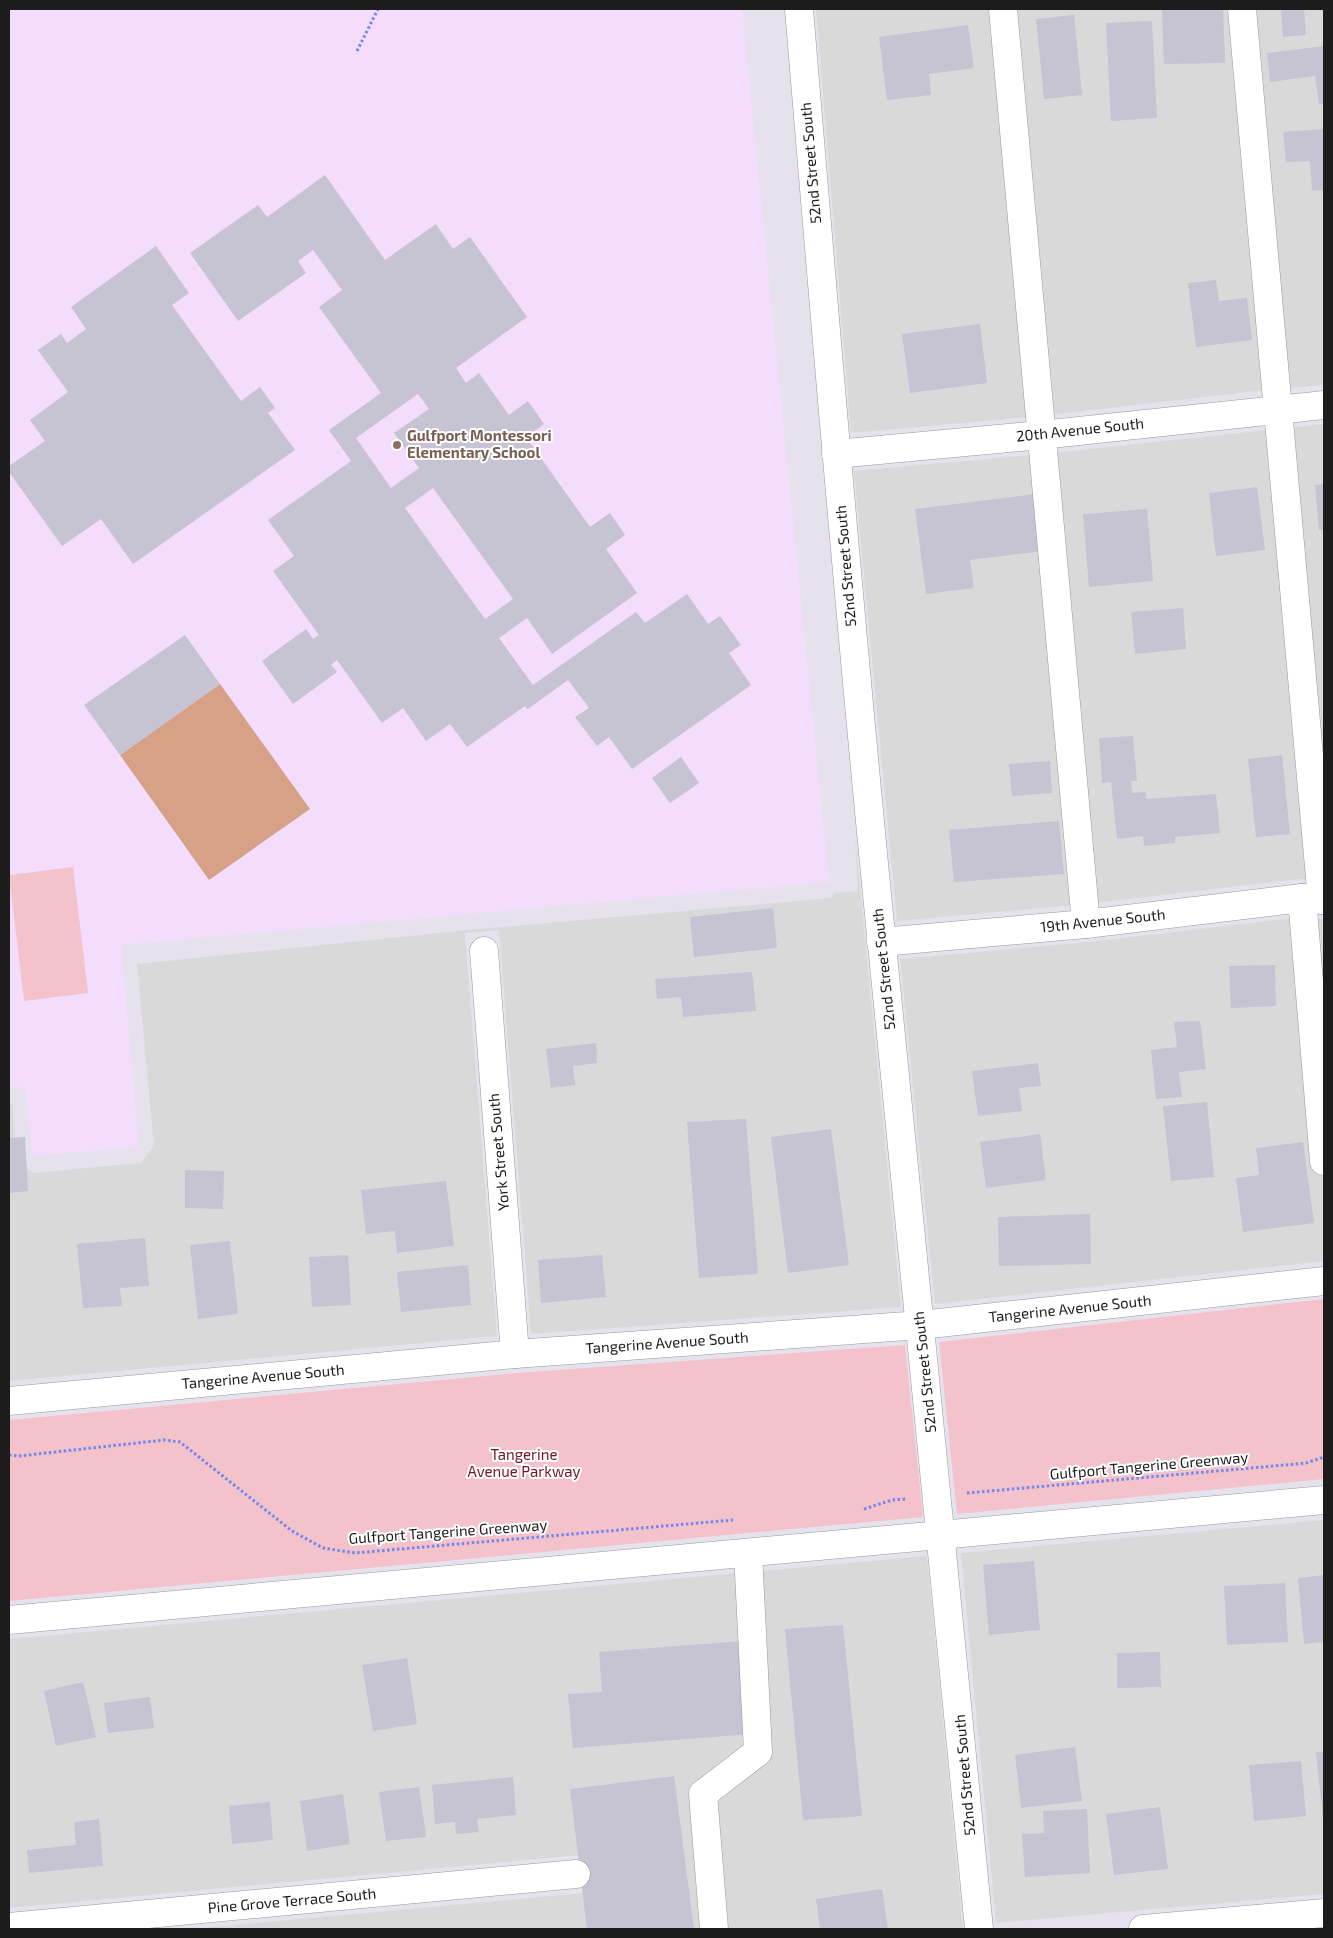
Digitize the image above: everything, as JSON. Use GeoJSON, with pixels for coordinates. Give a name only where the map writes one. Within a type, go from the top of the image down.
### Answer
{"type":"FeatureCollection","features":[{"type":"Feature","properties":{"kind":"street","name":"52nd Street South"},"geometry":{"type":"LineString","coordinates":[[798,9],[836,454],[881,942],[942,1535],[979,1929]]}},
{"type":"Feature","properties":{"kind":"street"},"geometry":{"type":"LineString","coordinates":[[1003,9],[1086,924]]}},
{"type":"Feature","properties":{"kind":"street"},"geometry":{"type":"LineString","coordinates":[[1242,9],[1277,408],[1316,899],[1324,1161]]}},
{"type":"Feature","properties":{"kind":"street","name":"20th Avenue South"},"geometry":{"type":"LineString","coordinates":[[836,454],[1041,435],[1277,408],[1324,405]]}},
{"type":"Feature","properties":{"kind":"street","name":"19th Avenue South"},"geometry":{"type":"LineString","coordinates":[[881,942],[1086,924],[1316,899]]}},
{"type":"Feature","properties":{"kind":"street","name":"York Street South"},"geometry":{"type":"LineString","coordinates":[[484,950],[515,1354]]}},
{"type":"Feature","properties":{"kind":"street","name":"Tangerine Avenue South"},"geometry":{"type":"LineString","coordinates":[[9,1401],[515,1354],[921,1325],[1324,1281]]}},
{"type":"Feature","properties":{"kind":"street"},"geometry":{"type":"LineString","coordinates":[[9,1620],[1324,1500]]}},
{"type":"Feature","properties":{"kind":"street"},"geometry":{"type":"LineString","coordinates":[[714,1929],[703,1794],[758,1752],[748,1553]]}},
{"type":"Feature","properties":{"kind":"street","name":"Pine Grove Terrace South"},"geometry":{"type":"LineString","coordinates":[[9,1927],[576,1874]]}},
{"type":"Feature","properties":{"kind":"street"},"geometry":{"type":"LineString","coordinates":[[1143,1929],[1324,1913]]}},
{"type":"Feature","properties":{"kind":"path"},"geometry":{"type":"LineString","coordinates":[[357,51],[378,9]]}},
{"type":"Feature","properties":{"kind":"path","name":"Gulfport Tangerine Greenway"},"geometry":{"type":"LineString","coordinates":[[9,1455],[19,1456],[164,1440],[180,1442],[292,1531],[323,1548],[356,1552],[733,1520]]}},
{"type":"Feature","properties":{"kind":"path","name":"Gulfport Tangerine Greenway"},"geometry":{"type":"LineString","coordinates":[[974,1492],[1306,1463],[1324,1457]]}},
{"type":"Feature","properties":{"kind":"path"},"geometry":{"type":"LineString","coordinates":[[863,1509],[892,1500]]}},
{"type":"Feature","properties":{"kind":"shaded area","name":"Gulfport Montessori Elementary School"},"geometry":{"type":"Polygon","coordinates":[[[9,9],[742,9],[829,882],[121,945],[139,1147],[32,1156],[25,1087],[9,1088],[9,9]]]}},
{"type":"Feature","properties":{"kind":"shaded area"},"geometry":{"type":"Polygon","coordinates":[[[816,9],[1324,9],[1324,385],[1040,416],[851,433],[816,9]]]}},
{"type":"Feature","properties":{"kind":"shaded area"},"geometry":{"type":"Polygon","coordinates":[[[1324,424],[1324,880],[1299,879],[1085,904],[897,921],[854,471],[1043,454],[1324,424]]]}},
{"type":"Feature","properties":{"kind":"shaded area"},"geometry":{"type":"Polygon","coordinates":[[[220,684],[310,809],[209,880],[120,755],[220,684]]]}},
{"type":"Feature","properties":{"kind":"shaded area"},"geometry":{"type":"Polygon","coordinates":[[[855,837],[901,1307],[531,1334],[499,930],[465,933],[497,1336],[9,1381],[9,1105],[12,1104],[17,1158],[33,1173],[141,1163],[154,1146],[137,964],[468,930],[831,898],[834,893],[858,891],[855,837]]]}},
{"type":"Feature","properties":{"kind":"shaded area"},"geometry":{"type":"Polygon","coordinates":[[[1302,917],[1324,919],[1324,1261],[935,1304],[900,959],[1089,942],[1302,917]]]}},
{"type":"Feature","properties":{"kind":"shaded area"},"geometry":{"type":"Polygon","coordinates":[[[1324,1520],[1324,1894],[996,1923],[961,1553],[1324,1520]]]}},
{"type":"Feature","properties":{"kind":"shaded area"},"geometry":{"type":"Polygon","coordinates":[[[927,1556],[963,1929],[192,1929],[594,1892],[591,1854],[9,1908],[9,1639],[927,1556]]]}},
{"type":"Feature","properties":{"kind":"green space"},"geometry":{"type":"Polygon","coordinates":[[[73,867],[88,993],[24,1001],[9,875],[73,867]]]}},
{"type":"Feature","properties":{"kind":"green space"},"geometry":{"type":"Polygon","coordinates":[[[1324,1299],[1324,1479],[957,1514],[939,1342],[1324,1299]]]}},
{"type":"Feature","properties":{"kind":"green space","name":"Tangerine Avenue Parkway"},"geometry":{"type":"Polygon","coordinates":[[[905,1345],[923,1517],[9,1601],[9,1420],[517,1373],[905,1345]]]}},
{"type":"Feature","properties":{"kind":"building"},"geometry":{"type":"Polygon","coordinates":[[[1162,9],[1223,9],[1225,63],[1164,64],[1162,9]]]}},
{"type":"Feature","properties":{"kind":"building"},"geometry":{"type":"Polygon","coordinates":[[[1281,9],[1304,9],[1306,35],[1283,37],[1281,9]]]}},
{"type":"Feature","properties":{"kind":"building"},"geometry":{"type":"Polygon","coordinates":[[[1074,15],[1082,95],[1044,99],[1036,19],[1074,15]]]}},
{"type":"Feature","properties":{"kind":"building"},"geometry":{"type":"Polygon","coordinates":[[[1152,21],[1157,118],[1111,121],[1106,23],[1152,21]]]}},
{"type":"Feature","properties":{"kind":"building"},"geometry":{"type":"Polygon","coordinates":[[[968,25],[974,68],[929,74],[931,95],[887,100],[879,37],[968,25]]]}},
{"type":"Feature","properties":{"kind":"building"},"geometry":{"type":"Polygon","coordinates":[[[1324,46],[1324,104],[1319,104],[1315,76],[1270,82],[1267,53],[1324,46]]]}},
{"type":"Feature","properties":{"kind":"building"},"geometry":{"type":"Polygon","coordinates":[[[1324,129],[1324,190],[1312,191],[1310,161],[1286,162],[1283,132],[1324,129]]]}},
{"type":"Feature","properties":{"kind":"building"},"geometry":{"type":"Polygon","coordinates":[[[325,175],[385,260],[436,224],[453,249],[470,237],[527,317],[456,368],[466,383],[479,373],[509,415],[528,401],[544,424],[526,437],[590,527],[610,513],[625,535],[606,549],[637,593],[552,654],[527,618],[499,638],[533,685],[636,612],[645,623],[687,594],[708,624],[720,616],[741,645],[729,653],[751,685],[632,769],[609,737],[597,746],[575,717],[589,708],[568,680],[528,709],[525,706],[467,747],[450,724],[426,741],[403,708],[382,723],[337,660],[331,665],[337,672],[293,704],[262,661],[306,629],[313,639],[319,635],[273,571],[294,556],[268,520],[351,461],[329,430],[381,393],[319,307],[342,290],[313,250],[298,261],[306,273],[238,321],[190,253],[258,205],[267,217],[325,175]],[[418,394],[356,438],[391,488],[419,468],[394,433],[429,409],[418,394]],[[433,488],[405,508],[485,619],[513,599],[433,488]]]}},
{"type":"Feature","properties":{"kind":"building"},"geometry":{"type":"Polygon","coordinates":[[[156,246],[189,293],[172,305],[241,401],[260,387],[275,408],[268,413],[295,450],[133,564],[101,519],[62,546],[9,472],[9,466],[45,441],[30,420],[68,392],[38,350],[61,334],[67,343],[86,329],[71,307],[156,246]]]}},
{"type":"Feature","properties":{"kind":"building"},"geometry":{"type":"Polygon","coordinates":[[[1216,280],[1219,301],[1247,298],[1252,340],[1196,347],[1188,283],[1216,280]]]}},
{"type":"Feature","properties":{"kind":"building"},"geometry":{"type":"Polygon","coordinates":[[[980,324],[987,383],[910,393],[902,334],[980,324]]]}},
{"type":"Feature","properties":{"kind":"building"},"geometry":{"type":"Polygon","coordinates":[[[1324,484],[1324,530],[1319,530],[1315,485],[1324,484]]]}},
{"type":"Feature","properties":{"kind":"building"},"geometry":{"type":"Polygon","coordinates":[[[1257,487],[1265,550],[1216,556],[1209,493],[1257,487]]]}},
{"type":"Feature","properties":{"kind":"building"},"geometry":{"type":"Polygon","coordinates":[[[1035,494],[1042,551],[970,560],[974,588],[926,594],[915,509],[1035,494]]]}},
{"type":"Feature","properties":{"kind":"building"},"geometry":{"type":"Polygon","coordinates":[[[1147,509],[1153,581],[1089,587],[1083,514],[1147,509]]]}},
{"type":"Feature","properties":{"kind":"building"},"geometry":{"type":"Polygon","coordinates":[[[1183,608],[1186,649],[1135,654],[1131,612],[1183,608]]]}},
{"type":"Feature","properties":{"kind":"building"},"geometry":{"type":"Polygon","coordinates":[[[185,635],[220,684],[120,755],[84,705],[185,635]]]}},
{"type":"Feature","properties":{"kind":"building"},"geometry":{"type":"Polygon","coordinates":[[[1133,736],[1137,781],[1131,781],[1132,793],[1146,792],[1146,799],[1216,794],[1220,833],[1175,837],[1175,843],[1144,846],[1143,836],[1117,839],[1111,782],[1102,783],[1099,738],[1133,736]]]}},
{"type":"Feature","properties":{"kind":"building"},"geometry":{"type":"Polygon","coordinates":[[[1282,755],[1290,834],[1256,837],[1248,759],[1282,755]]]}},
{"type":"Feature","properties":{"kind":"building"},"geometry":{"type":"Polygon","coordinates":[[[681,757],[699,783],[670,803],[652,778],[681,757]]]}},
{"type":"Feature","properties":{"kind":"building"},"geometry":{"type":"Polygon","coordinates":[[[1050,761],[1052,793],[1012,796],[1009,764],[1050,761]]]}},
{"type":"Feature","properties":{"kind":"building"},"geometry":{"type":"Polygon","coordinates":[[[1059,821],[1064,874],[954,882],[949,830],[1059,821]]]}},
{"type":"Feature","properties":{"kind":"building"},"geometry":{"type":"Polygon","coordinates":[[[773,908],[777,948],[694,957],[690,917],[773,908]]]}},
{"type":"Feature","properties":{"kind":"building"},"geometry":{"type":"Polygon","coordinates":[[[1275,965],[1276,1006],[1231,1008],[1229,966],[1275,965]]]}},
{"type":"Feature","properties":{"kind":"building"},"geometry":{"type":"Polygon","coordinates":[[[752,972],[756,1011],[683,1017],[681,997],[657,999],[655,979],[752,972]]]}},
{"type":"Feature","properties":{"kind":"building"},"geometry":{"type":"Polygon","coordinates":[[[1200,1021],[1206,1069],[1179,1072],[1182,1097],[1156,1099],[1151,1050],[1177,1047],[1174,1022],[1200,1021]]]}},
{"type":"Feature","properties":{"kind":"building"},"geometry":{"type":"Polygon","coordinates":[[[596,1043],[597,1063],[573,1066],[575,1085],[551,1088],[546,1049],[596,1043]]]}},
{"type":"Feature","properties":{"kind":"building"},"geometry":{"type":"Polygon","coordinates":[[[1038,1063],[1041,1086],[1019,1088],[1022,1111],[978,1116],[972,1071],[1038,1063]]]}},
{"type":"Feature","properties":{"kind":"building"},"geometry":{"type":"Polygon","coordinates":[[[1207,1102],[1214,1177],[1171,1181],[1163,1106],[1207,1102]]]}},
{"type":"Feature","properties":{"kind":"building"},"geometry":{"type":"Polygon","coordinates":[[[746,1119],[758,1274],[699,1278],[687,1122],[746,1119]]]}},
{"type":"Feature","properties":{"kind":"building"},"geometry":{"type":"Polygon","coordinates":[[[831,1129],[849,1265],[788,1273],[771,1137],[831,1129]]]}},
{"type":"Feature","properties":{"kind":"building"},"geometry":{"type":"Polygon","coordinates":[[[1040,1134],[1046,1180],[986,1188],[980,1142],[1040,1134]]]}},
{"type":"Feature","properties":{"kind":"building"},"geometry":{"type":"Polygon","coordinates":[[[25,1137],[28,1191],[9,1193],[9,1138],[25,1137]]]}},
{"type":"Feature","properties":{"kind":"building"},"geometry":{"type":"Polygon","coordinates":[[[1303,1142],[1314,1223],[1243,1232],[1236,1178],[1259,1175],[1256,1148],[1303,1142]]]}},
{"type":"Feature","properties":{"kind":"building"},"geometry":{"type":"Polygon","coordinates":[[[185,1170],[224,1171],[223,1209],[185,1208],[185,1170]]]}},
{"type":"Feature","properties":{"kind":"building"},"geometry":{"type":"Polygon","coordinates":[[[446,1181],[454,1246],[397,1253],[395,1231],[366,1234],[361,1190],[446,1181]]]}},
{"type":"Feature","properties":{"kind":"building"},"geometry":{"type":"Polygon","coordinates":[[[1090,1214],[1091,1264],[999,1266],[998,1217],[1090,1214]]]}},
{"type":"Feature","properties":{"kind":"building"},"geometry":{"type":"Polygon","coordinates":[[[145,1238],[149,1286],[120,1288],[122,1306],[83,1308],[77,1244],[145,1238]]]}},
{"type":"Feature","properties":{"kind":"building"},"geometry":{"type":"Polygon","coordinates":[[[230,1241],[238,1314],[198,1319],[190,1245],[230,1241]]]}},
{"type":"Feature","properties":{"kind":"building"},"geometry":{"type":"Polygon","coordinates":[[[348,1255],[351,1305],[312,1307],[309,1257],[348,1255]]]}},
{"type":"Feature","properties":{"kind":"building"},"geometry":{"type":"Polygon","coordinates":[[[602,1255],[606,1297],[541,1303],[538,1260],[602,1255]]]}},
{"type":"Feature","properties":{"kind":"building"},"geometry":{"type":"Polygon","coordinates":[[[468,1265],[471,1305],[401,1312],[397,1272],[468,1265]]]}},
{"type":"Feature","properties":{"kind":"building"},"geometry":{"type":"Polygon","coordinates":[[[1034,1561],[1040,1630],[989,1635],[983,1565],[1034,1561]]]}},
{"type":"Feature","properties":{"kind":"building"},"geometry":{"type":"Polygon","coordinates":[[[1324,1575],[1324,1642],[1304,1644],[1298,1578],[1324,1575]]]}},
{"type":"Feature","properties":{"kind":"building"},"geometry":{"type":"Polygon","coordinates":[[[1285,1583],[1288,1642],[1227,1645],[1224,1586],[1285,1583]]]}},
{"type":"Feature","properties":{"kind":"building"},"geometry":{"type":"Polygon","coordinates":[[[843,1625],[862,1816],[803,1820],[785,1629],[843,1625]]]}},
{"type":"Feature","properties":{"kind":"building"},"geometry":{"type":"Polygon","coordinates":[[[743,1641],[750,1734],[573,1748],[568,1694],[602,1692],[599,1652],[743,1641]]]}},
{"type":"Feature","properties":{"kind":"building"},"geometry":{"type":"Polygon","coordinates":[[[1160,1652],[1161,1687],[1117,1688],[1117,1653],[1160,1652]]]}},
{"type":"Feature","properties":{"kind":"building"},"geometry":{"type":"Polygon","coordinates":[[[407,1658],[417,1724],[373,1731],[362,1665],[407,1658]]]}},
{"type":"Feature","properties":{"kind":"building"},"geometry":{"type":"Polygon","coordinates":[[[83,1682],[96,1737],[56,1746],[44,1691],[83,1682]]]}},
{"type":"Feature","properties":{"kind":"building"},"geometry":{"type":"Polygon","coordinates":[[[150,1697],[154,1728],[108,1733],[104,1703],[150,1697]]]}},
{"type":"Feature","properties":{"kind":"building"},"geometry":{"type":"Polygon","coordinates":[[[1075,1747],[1082,1801],[1021,1808],[1015,1755],[1075,1747]]]}},
{"type":"Feature","properties":{"kind":"building"},"geometry":{"type":"Polygon","coordinates":[[[1316,1752],[1324,1752],[1324,1819],[1323,1819],[1316,1752]]]}},
{"type":"Feature","properties":{"kind":"building"},"geometry":{"type":"Polygon","coordinates":[[[1301,1761],[1306,1816],[1254,1821],[1249,1765],[1301,1761]]]}},
{"type":"Feature","properties":{"kind":"building"},"geometry":{"type":"Polygon","coordinates":[[[674,1776],[694,1929],[587,1929],[570,1789],[674,1776]]]}},
{"type":"Feature","properties":{"kind":"building"},"geometry":{"type":"Polygon","coordinates":[[[513,1777],[516,1815],[477,1819],[479,1832],[456,1834],[455,1822],[435,1824],[432,1785],[513,1777]]]}},
{"type":"Feature","properties":{"kind":"building"},"geometry":{"type":"Polygon","coordinates":[[[419,1787],[426,1837],[386,1841],[379,1792],[419,1787]]]}},
{"type":"Feature","properties":{"kind":"building"},"geometry":{"type":"Polygon","coordinates":[[[343,1794],[350,1844],[307,1851],[300,1801],[343,1794]]]}},
{"type":"Feature","properties":{"kind":"building"},"geometry":{"type":"Polygon","coordinates":[[[270,1802],[273,1840],[232,1844],[229,1806],[270,1802]]]}},
{"type":"Feature","properties":{"kind":"building"},"geometry":{"type":"Polygon","coordinates":[[[1160,1807],[1168,1869],[1114,1875],[1106,1814],[1160,1807]]]}},
{"type":"Feature","properties":{"kind":"building"},"geometry":{"type":"Polygon","coordinates":[[[1087,1809],[1090,1873],[1025,1877],[1022,1834],[1044,1833],[1043,1811],[1087,1809]]]}},
{"type":"Feature","properties":{"kind":"building"},"geometry":{"type":"Polygon","coordinates":[[[99,1819],[103,1866],[29,1873],[27,1850],[76,1845],[74,1822],[99,1819]]]}},
{"type":"Feature","properties":{"kind":"building"},"geometry":{"type":"Polygon","coordinates":[[[882,1889],[888,1929],[820,1929],[816,1899],[882,1889]]]}},
{"type":"Feature","properties":{"kind":"place","name":"Gulfport Montessori Elementary School"},"geometry":{"type":"Point","coordinates":[397,445]}}]}
